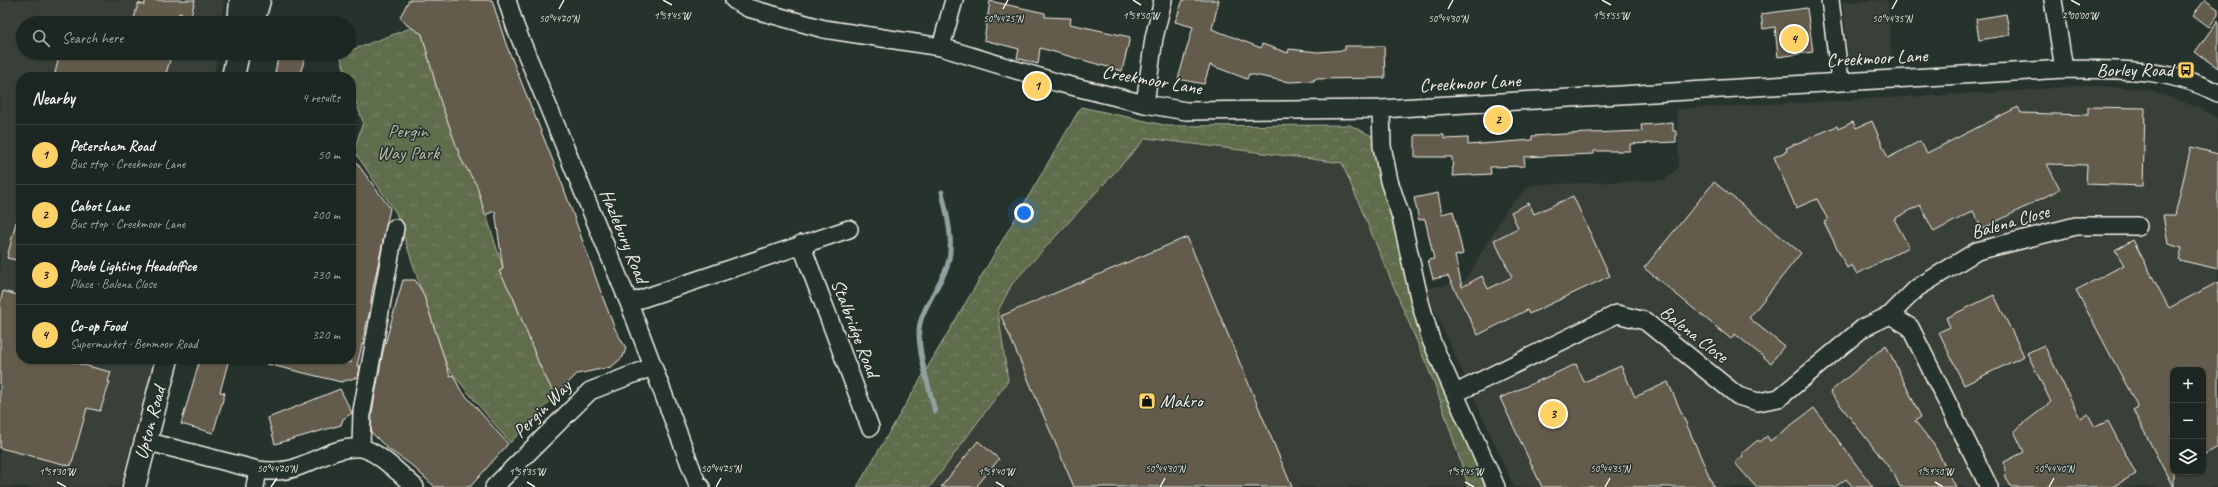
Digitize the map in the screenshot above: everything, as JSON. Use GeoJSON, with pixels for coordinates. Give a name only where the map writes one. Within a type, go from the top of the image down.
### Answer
{"type":"FeatureCollection","features":[{"type":"Feature","properties":{"kind":"highway"},"geometry":{"type":"LineString","coordinates":[[240,16],[241,0]]}},
{"type":"Feature","properties":{"kind":"highway"},"geometry":{"type":"LineString","coordinates":[[255,16],[259,0]]}},
{"type":"Feature","properties":{"kind":"highway"},"geometry":{"type":"LineString","coordinates":[[234,72],[237,60]]}},
{"type":"Feature","properties":{"kind":"highway","name":"Upton Road"},"geometry":{"type":"LineString","coordinates":[[134,487],[166,364]]}},
{"type":"Feature","properties":{"kind":"street","name":"Hazlebury Road"},"geometry":{"type":"LineString","coordinates":[[507,0],[515,26],[628,303],[697,483],[701,487]]}},
{"type":"Feature","properties":{"kind":"street","name":"Creekmoor Lane"},"geometry":{"type":"LineString","coordinates":[[734,0],[748,8],[824,29],[942,47],[1058,83],[1145,104],[1186,111],[1259,112],[1381,109],[1840,80],[2064,69],[2144,70],[2185,80],[2218,93]]}},
{"type":"Feature","properties":{"kind":"street"},"geometry":{"type":"LineString","coordinates":[[942,47],[954,0]]}},
{"type":"Feature","properties":{"kind":"street"},"geometry":{"type":"LineString","coordinates":[[1145,104],[1154,38],[1163,0]]}},
{"type":"Feature","properties":{"kind":"street"},"geometry":{"type":"LineString","coordinates":[[1830,0],[1840,80]]}},
{"type":"Feature","properties":{"kind":"street"},"geometry":{"type":"LineString","coordinates":[[2053,0],[2064,69]]}},
{"type":"Feature","properties":{"kind":"street"},"geometry":{"type":"LineString","coordinates":[[1381,109],[1382,146],[1389,181],[1402,217],[1420,302],[1431,340],[1456,393],[1496,487]]}},
{"type":"Feature","properties":{"kind":"street","name":"Balena Close"},"geometry":{"type":"LineString","coordinates":[[1456,393],[1617,314],[1645,320],[1738,396],[1758,402],[1779,398],[1863,328],[1890,315],[1917,288],[1977,251],[2076,226],[2138,226]]}},
{"type":"Feature","properties":{"kind":"street"},"geometry":{"type":"LineString","coordinates":[[361,448],[362,411],[395,228]]}},
{"type":"Feature","properties":{"kind":"street"},"geometry":{"type":"LineString","coordinates":[[628,303],[849,229]]}},
{"type":"Feature","properties":{"kind":"street","name":"Stalbridge Road"},"geometry":{"type":"LineString","coordinates":[[801,244],[870,427]]}},
{"type":"Feature","properties":{"kind":"street"},"geometry":{"type":"LineString","coordinates":[[1890,315],[1910,328],[1989,487]]}},
{"type":"Feature","properties":{"kind":"street","name":"Pergin Way"},"geometry":{"type":"LineString","coordinates":[[494,487],[590,390],[652,367]]}},
{"type":"Feature","properties":{"kind":"street"},"geometry":{"type":"LineString","coordinates":[[145,441],[256,479],[300,466],[328,452],[361,448],[377,456],[415,487]]}},
{"type":"Feature","properties":{"kind":"shaded area"},"geometry":{"type":"Polygon","coordinates":[[[0,0],[224,0],[222,16],[16,16],[16,60],[216,60],[215,72],[16,72],[16,364],[154,364],[120,487],[0,487],[0,0]]]}},
{"type":"Feature","properties":{"kind":"shaded area"},"geometry":{"type":"Polygon","coordinates":[[[1887,0],[1892,60],[1849,63],[1842,2],[1887,0]]]}},
{"type":"Feature","properties":{"kind":"shaded area"},"geometry":{"type":"Polygon","coordinates":[[[2087,85],[2149,90],[2200,108],[2218,118],[2218,487],[1514,487],[1425,289],[1465,281],[1509,206],[1531,185],[1666,180],[1679,166],[1677,109],[2017,91],[2087,85]]]}},
{"type":"Feature","properties":{"kind":"shaded area"},"geometry":{"type":"Polygon","coordinates":[[[1145,138],[1342,163],[1435,385],[1469,487],[930,487],[1008,381],[998,311],[1012,284],[1145,138]]]}},
{"type":"Feature","properties":{"kind":"green space","name":"Pergin Way Park"},"geometry":{"type":"Polygon","coordinates":[[[421,24],[477,186],[510,290],[555,396],[510,443],[447,367],[396,213],[356,154],[356,145],[363,122],[356,102],[356,72],[345,72],[342,60],[356,60],[356,48],[421,24]]]}},
{"type":"Feature","properties":{"kind":"green space"},"geometry":{"type":"Polygon","coordinates":[[[1081,107],[1169,126],[1350,125],[1372,136],[1418,324],[1452,396],[1485,487],[1469,487],[1435,385],[1342,163],[1146,138],[1012,284],[998,311],[1008,381],[930,487],[857,487],[1081,107]]]}},
{"type":"Feature","properties":{"kind":"building"},"geometry":{"type":"Polygon","coordinates":[[[146,0],[195,0],[191,16],[179,13],[178,16],[135,16],[138,3],[144,5],[146,0]]]}},
{"type":"Feature","properties":{"kind":"building"},"geometry":{"type":"Polygon","coordinates":[[[409,0],[492,0],[506,44],[563,186],[603,298],[615,329],[626,348],[623,357],[611,367],[577,374],[555,396],[539,364],[513,297],[499,271],[503,269],[495,211],[485,215],[477,186],[461,159],[440,100],[422,34],[407,25],[400,17],[409,0]]]}},
{"type":"Feature","properties":{"kind":"building"},"geometry":{"type":"Polygon","coordinates":[[[1183,0],[1219,0],[1212,29],[1261,48],[1262,44],[1288,53],[1289,49],[1318,52],[1345,50],[1345,46],[1384,46],[1385,78],[1314,79],[1314,81],[1289,82],[1249,74],[1247,79],[1210,65],[1204,84],[1178,79],[1193,27],[1175,22],[1183,0]]]}},
{"type":"Feature","properties":{"kind":"building"},"geometry":{"type":"Polygon","coordinates":[[[2205,0],[2218,9],[2218,15],[2209,27],[2193,15],[2205,0]]]}},
{"type":"Feature","properties":{"kind":"building"},"geometry":{"type":"Polygon","coordinates":[[[990,1],[1045,13],[1045,17],[1071,18],[1070,24],[1130,37],[1122,71],[1040,48],[1038,64],[1017,58],[1019,49],[984,40],[990,1]]]}},
{"type":"Feature","properties":{"kind":"building"},"geometry":{"type":"Polygon","coordinates":[[[1807,8],[1813,52],[1778,57],[1775,27],[1763,29],[1761,14],[1807,8]]]}},
{"type":"Feature","properties":{"kind":"building"},"geometry":{"type":"Polygon","coordinates":[[[2006,14],[2010,35],[1979,40],[1976,19],[2006,14]]]}},
{"type":"Feature","properties":{"kind":"building"},"geometry":{"type":"Polygon","coordinates":[[[2218,20],[2218,68],[2195,52],[2218,20]]]}},
{"type":"Feature","properties":{"kind":"building"},"geometry":{"type":"Polygon","coordinates":[[[58,60],[170,60],[166,72],[55,72],[58,60]]]}},
{"type":"Feature","properties":{"kind":"building"},"geometry":{"type":"Polygon","coordinates":[[[278,60],[304,60],[301,72],[275,72],[278,60]]]}},
{"type":"Feature","properties":{"kind":"building"},"geometry":{"type":"Polygon","coordinates":[[[2018,107],[2021,113],[2088,115],[2088,107],[2145,108],[2143,186],[2086,184],[2087,165],[2047,164],[2060,189],[1982,229],[1973,211],[1934,232],[1920,205],[1894,219],[1909,247],[1857,274],[1852,265],[1847,268],[1824,222],[1828,220],[1817,199],[1796,208],[1774,157],[1787,151],[1786,148],[1837,126],[1838,129],[1853,122],[1856,128],[1872,121],[1888,158],[1920,141],[1927,153],[2018,107]]]}},
{"type":"Feature","properties":{"kind":"building"},"geometry":{"type":"Polygon","coordinates":[[[1673,123],[1673,131],[1676,131],[1676,142],[1630,144],[1630,151],[1594,151],[1594,154],[1524,157],[1525,166],[1490,167],[1491,174],[1453,176],[1452,157],[1415,157],[1415,135],[1444,135],[1444,139],[1468,138],[1468,145],[1532,140],[1532,136],[1642,131],[1641,125],[1673,123]]]}},
{"type":"Feature","properties":{"kind":"building"},"geometry":{"type":"Polygon","coordinates":[[[2191,147],[2218,154],[2218,269],[2179,260],[2182,248],[2168,244],[2163,215],[2175,215],[2191,147]]]}},
{"type":"Feature","properties":{"kind":"building"},"geometry":{"type":"Polygon","coordinates":[[[356,162],[390,208],[372,293],[370,310],[357,366],[360,367],[358,377],[341,382],[267,364],[356,364],[356,162]]]}},
{"type":"Feature","properties":{"kind":"building"},"geometry":{"type":"Polygon","coordinates":[[[1714,182],[1801,253],[1749,318],[1784,346],[1771,363],[1735,334],[1731,339],[1644,268],[1714,182]]]}},
{"type":"Feature","properties":{"kind":"building"},"geometry":{"type":"Polygon","coordinates":[[[1438,193],[1442,214],[1453,211],[1463,254],[1455,256],[1462,287],[1482,276],[1488,289],[1512,277],[1494,240],[1518,228],[1511,212],[1529,203],[1534,214],[1573,196],[1610,276],[1529,314],[1527,310],[1478,335],[1448,276],[1433,279],[1428,260],[1434,259],[1425,219],[1419,220],[1414,198],[1438,193]]]}},
{"type":"Feature","properties":{"kind":"building"},"geometry":{"type":"Polygon","coordinates":[[[16,222],[16,260],[7,258],[16,222]]]}},
{"type":"Feature","properties":{"kind":"building","name":"Makro"},"geometry":{"type":"Polygon","coordinates":[[[1187,237],[1292,487],[1074,487],[1001,316],[1187,237]]]}},
{"type":"Feature","properties":{"kind":"building"},"geometry":{"type":"Polygon","coordinates":[[[2133,240],[2169,308],[2218,282],[2218,447],[2206,453],[2206,367],[2170,367],[2170,475],[2173,475],[2173,487],[2133,410],[2138,407],[2076,290],[2124,265],[2115,250],[2133,240]]]}},
{"type":"Feature","properties":{"kind":"building"},"geometry":{"type":"Polygon","coordinates":[[[403,280],[415,280],[423,293],[450,376],[453,375],[460,389],[508,444],[470,487],[435,487],[410,464],[388,449],[371,432],[372,412],[383,351],[403,280]]]}},
{"type":"Feature","properties":{"kind":"building"},"geometry":{"type":"Polygon","coordinates":[[[3,291],[16,295],[16,364],[80,364],[111,372],[108,382],[110,382],[100,411],[87,408],[71,466],[0,448],[0,303],[3,291]]]}},
{"type":"Feature","properties":{"kind":"building"},"geometry":{"type":"Polygon","coordinates":[[[1994,295],[2024,356],[1964,385],[1939,332],[1950,327],[1946,318],[1994,295]]]}},
{"type":"Feature","properties":{"kind":"building"},"geometry":{"type":"Polygon","coordinates":[[[1886,345],[1921,417],[1915,421],[1934,445],[1956,487],[1900,487],[1894,474],[1830,392],[1886,345]]]}},
{"type":"Feature","properties":{"kind":"building"},"geometry":{"type":"Polygon","coordinates":[[[2044,345],[2080,418],[2088,414],[2095,427],[2108,421],[2136,474],[2112,487],[2011,487],[2006,477],[2004,462],[2024,452],[2014,431],[2051,402],[2027,353],[2044,345]]]}},
{"type":"Feature","properties":{"kind":"building"},"geometry":{"type":"Polygon","coordinates":[[[199,364],[228,364],[220,392],[225,393],[213,433],[181,424],[199,364]]]}},
{"type":"Feature","properties":{"kind":"building"},"geometry":{"type":"Polygon","coordinates":[[[1576,364],[1584,382],[1621,366],[1635,397],[1668,382],[1714,487],[1542,487],[1500,398],[1576,364]]]}},
{"type":"Feature","properties":{"kind":"building"},"geometry":{"type":"Polygon","coordinates":[[[340,389],[352,413],[343,419],[341,425],[275,444],[268,418],[340,389]]]}},
{"type":"Feature","properties":{"kind":"building"},"geometry":{"type":"Polygon","coordinates":[[[1814,408],[1873,487],[1853,487],[1846,479],[1835,487],[1756,487],[1735,463],[1743,456],[1741,454],[1758,440],[1760,442],[1767,436],[1770,441],[1814,408]]]}},
{"type":"Feature","properties":{"kind":"building"},"geometry":{"type":"Polygon","coordinates":[[[978,441],[999,459],[976,487],[941,487],[978,441]]]}},
{"type":"Feature","properties":{"kind":"waterway"},"geometry":{"type":"LineString","coordinates":[[935,412],[922,362],[919,331],[922,316],[944,274],[949,258],[949,229],[942,192]]}},
{"type":"Feature","properties":{"kind":"place","name":"Co-op Food"},"geometry":{"type":"Point","coordinates":[1794,39]}},
{"type":"Feature","properties":{"kind":"place","name":"Borley Road"},"geometry":{"type":"Point","coordinates":[2186,70]}},
{"type":"Feature","properties":{"kind":"place","name":"Petersham Road"},"geometry":{"type":"Point","coordinates":[1037,86]}},
{"type":"Feature","properties":{"kind":"place","name":"Cabot Lane"},"geometry":{"type":"Point","coordinates":[1498,120]}},
{"type":"Feature","properties":{"kind":"place","name":"Makro"},"geometry":{"type":"Point","coordinates":[1147,401]}},
{"type":"Feature","properties":{"kind":"place","name":"Poole Lighting Headoffice"},"geometry":{"type":"Point","coordinates":[1553,414]}}]}
